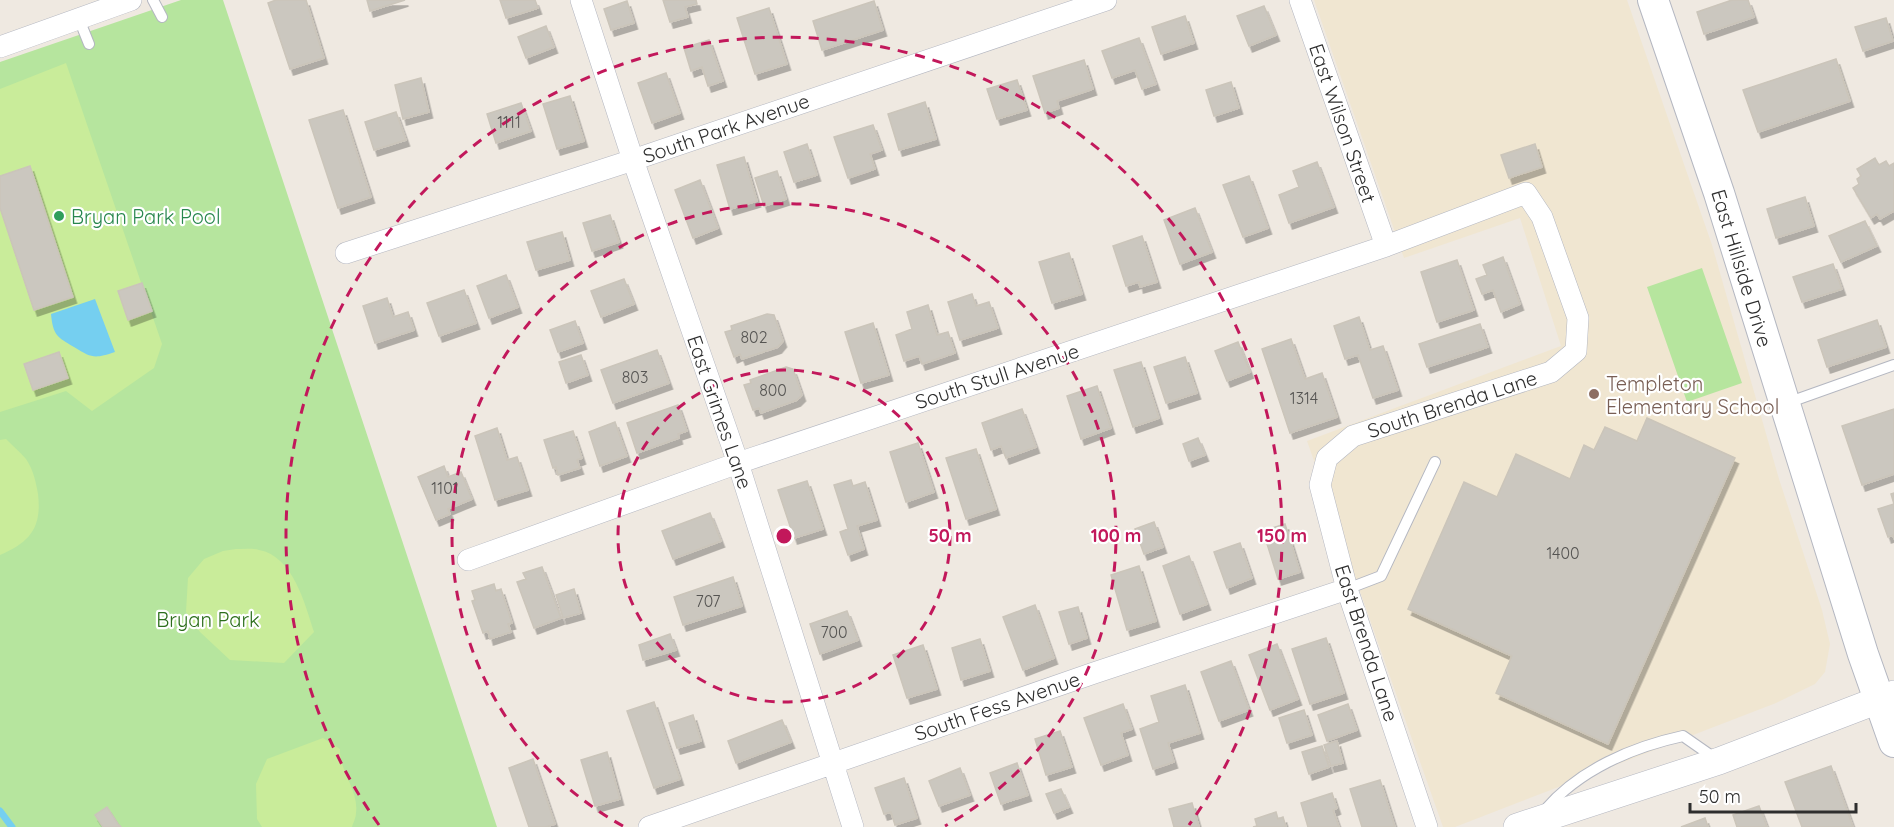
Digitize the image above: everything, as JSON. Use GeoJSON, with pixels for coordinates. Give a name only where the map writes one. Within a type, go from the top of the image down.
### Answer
{"type":"FeatureCollection","features":[{"type":"Feature","properties":{"kind":"main road","name":"East Hillside Drive"},"geometry":{"type":"LineString","coordinates":[[1653,0],[1719,194],[1784,404],[1886,697],[1894,742]]}},
{"type":"Feature","properties":{"kind":"street"},"geometry":{"type":"LineString","coordinates":[[0,47],[131,0]]}},
{"type":"Feature","properties":{"kind":"street","name":"East Grimes Lane"},"geometry":{"type":"LineString","coordinates":[[581,0],[633,160],[738,463],[853,827]]}},
{"type":"Feature","properties":{"kind":"street","name":"South Park Avenue"},"geometry":{"type":"LineString","coordinates":[[346,253],[633,160],[1106,0]]}},
{"type":"Feature","properties":{"kind":"street","name":"East Wilson Street"},"geometry":{"type":"LineString","coordinates":[[1300,0],[1386,246]]}},
{"type":"Feature","properties":{"kind":"street","name":"South Stull Avenue"},"geometry":{"type":"LineString","coordinates":[[468,560],[738,463],[1386,246],[1526,193],[1542,217],[1578,318],[1576,351]]}},
{"type":"Feature","properties":{"kind":"street","name":"South Brenda Lane"},"geometry":{"type":"LineString","coordinates":[[1328,458],[1353,435],[1551,372],[1576,351]]}},
{"type":"Feature","properties":{"kind":"street","name":"East Brenda Lane"},"geometry":{"type":"LineString","coordinates":[[1328,458],[1320,486],[1347,589],[1427,827]]}},
{"type":"Feature","properties":{"kind":"street","name":"South Fess Avenue"},"geometry":{"type":"LineString","coordinates":[[649,827],[1094,673],[1347,589]]}},
{"type":"Feature","properties":{"kind":"street"},"geometry":{"type":"LineString","coordinates":[[1527,824],[1719,761],[1886,697]]}},
{"type":"Feature","properties":{"kind":"lane"},"geometry":{"type":"LineString","coordinates":[[153,0],[162,17]]}},
{"type":"Feature","properties":{"kind":"lane"},"geometry":{"type":"LineString","coordinates":[[79,19],[88,44]]}},
{"type":"Feature","properties":{"kind":"lane"},"geometry":{"type":"LineString","coordinates":[[1784,404],[1894,365]]}},
{"type":"Feature","properties":{"kind":"lane"},"geometry":{"type":"LineString","coordinates":[[1347,589],[1381,576],[1435,462]]}},
{"type":"Feature","properties":{"kind":"lane"},"geometry":{"type":"LineString","coordinates":[[1527,824],[1576,781],[1615,759],[1659,741],[1683,736],[1719,761]]}},
{"type":"Feature","properties":{"kind":"shaded area","name":"Templeton Elementary School"},"geometry":{"type":"Polygon","coordinates":[[[1314,0],[1627,0],[1712,245],[1779,479],[1822,610],[1830,644],[1825,672],[1815,684],[1776,703],[1455,827],[1443,827],[1307,441],[1561,346],[1520,218],[1404,258],[1314,0]]]}},
{"type":"Feature","properties":{"kind":"green space","name":"Bryan Park"},"geometry":{"type":"Polygon","coordinates":[[[181,0],[223,0],[497,827],[0,827],[0,62],[181,0]]]}},
{"type":"Feature","properties":{"kind":"green space","name":"Bryan Park Pool"},"geometry":{"type":"Polygon","coordinates":[[[66,63],[162,344],[154,368],[92,411],[66,391],[0,412],[0,89],[66,63]]]}},
{"type":"Feature","properties":{"kind":"green space"},"geometry":{"type":"Polygon","coordinates":[[[1702,268],[1742,383],[1687,402],[1647,287],[1702,268]]]}},
{"type":"Feature","properties":{"kind":"green space"},"geometry":{"type":"Polygon","coordinates":[[[6,439],[31,467],[39,506],[36,525],[32,532],[19,545],[0,555],[0,440],[6,439]]]}},
{"type":"Feature","properties":{"kind":"green space"},"geometry":{"type":"Polygon","coordinates":[[[256,549],[271,554],[289,571],[302,595],[314,632],[284,663],[230,660],[200,632],[186,612],[188,578],[204,559],[223,551],[256,549]]]}},
{"type":"Feature","properties":{"kind":"green space"},"geometry":{"type":"Polygon","coordinates":[[[323,738],[340,749],[342,765],[355,796],[356,815],[352,827],[262,827],[257,819],[256,784],[267,759],[323,738]]]}},
{"type":"Feature","properties":{"kind":"water"},"geometry":{"type":"Polygon","coordinates":[[[95,299],[115,352],[102,356],[85,353],[60,338],[53,327],[51,314],[95,299]]]}},
{"type":"Feature","properties":{"kind":"building"},"geometry":{"type":"Polygon","coordinates":[[[276,0],[306,0],[324,58],[290,69],[268,3],[276,0]]]}},
{"type":"Feature","properties":{"kind":"building"},"geometry":{"type":"Polygon","coordinates":[[[367,0],[405,0],[370,11],[367,0]]]}},
{"type":"Feature","properties":{"kind":"building"},"geometry":{"type":"Polygon","coordinates":[[[500,0],[535,0],[538,8],[506,18],[500,0]]]}},
{"type":"Feature","properties":{"kind":"building"},"geometry":{"type":"Polygon","coordinates":[[[663,0],[696,0],[697,4],[685,7],[688,17],[670,22],[663,0]]]}},
{"type":"Feature","properties":{"kind":"building"},"geometry":{"type":"Polygon","coordinates":[[[1732,0],[1748,0],[1754,17],[1704,34],[1697,12],[1732,0]]]}},
{"type":"Feature","properties":{"kind":"building"},"geometry":{"type":"Polygon","coordinates":[[[627,1],[634,23],[611,30],[604,9],[627,1]]]}},
{"type":"Feature","properties":{"kind":"building"},"geometry":{"type":"Polygon","coordinates":[[[874,1],[883,30],[822,50],[813,21],[874,1]]]}},
{"type":"Feature","properties":{"kind":"building"},"geometry":{"type":"Polygon","coordinates":[[[1264,6],[1276,35],[1249,46],[1237,16],[1264,6]]]}},
{"type":"Feature","properties":{"kind":"building"},"geometry":{"type":"Polygon","coordinates":[[[769,8],[787,64],[755,74],[737,18],[769,8]]]}},
{"type":"Feature","properties":{"kind":"building"},"geometry":{"type":"Polygon","coordinates":[[[1185,16],[1194,43],[1161,54],[1152,27],[1185,16]]]}},
{"type":"Feature","properties":{"kind":"building"},"geometry":{"type":"Polygon","coordinates":[[[1886,18],[1893,41],[1863,51],[1855,27],[1886,18]]]}},
{"type":"Feature","properties":{"kind":"building"},"geometry":{"type":"Polygon","coordinates":[[[546,26],[554,47],[526,58],[518,37],[546,26]]]}},
{"type":"Feature","properties":{"kind":"building"},"geometry":{"type":"Polygon","coordinates":[[[1139,38],[1156,84],[1142,89],[1135,70],[1112,78],[1102,51],[1139,38]]]}},
{"type":"Feature","properties":{"kind":"building"},"geometry":{"type":"Polygon","coordinates":[[[709,40],[723,81],[708,86],[702,67],[691,71],[684,48],[709,40]]]}},
{"type":"Feature","properties":{"kind":"building"},"geometry":{"type":"Polygon","coordinates":[[[1836,59],[1850,101],[1758,132],[1743,90],[1836,59]]]}},
{"type":"Feature","properties":{"kind":"building"},"geometry":{"type":"Polygon","coordinates":[[[1084,60],[1093,89],[1057,101],[1059,108],[1045,113],[1033,76],[1084,60]]]}},
{"type":"Feature","properties":{"kind":"building"},"geometry":{"type":"Polygon","coordinates":[[[666,73],[680,113],[652,123],[638,83],[666,73]]]}},
{"type":"Feature","properties":{"kind":"building"},"geometry":{"type":"Polygon","coordinates":[[[421,78],[429,112],[403,119],[395,85],[421,78]]]}},
{"type":"Feature","properties":{"kind":"building"},"geometry":{"type":"Polygon","coordinates":[[[1017,80],[1027,110],[997,119],[987,89],[1017,80]]]}},
{"type":"Feature","properties":{"kind":"building"},"geometry":{"type":"Polygon","coordinates":[[[1231,82],[1239,108],[1214,116],[1206,90],[1231,82]]]}},
{"type":"Feature","properties":{"kind":"building"},"geometry":{"type":"Polygon","coordinates":[[[570,96],[584,141],[557,149],[543,104],[570,96]]]}},
{"type":"Feature","properties":{"kind":"building"},"geometry":{"type":"Polygon","coordinates":[[[925,102],[936,139],[899,150],[888,114],[925,102]]]}},
{"type":"Feature","properties":{"kind":"building"},"geometry":{"type":"Polygon","coordinates":[[[521,103],[531,131],[496,143],[487,114],[521,103]]]}},
{"type":"Feature","properties":{"kind":"building"},"geometry":{"type":"Polygon","coordinates":[[[343,110],[371,197],[338,208],[309,120],[343,110]]]}},
{"type":"Feature","properties":{"kind":"building"},"geometry":{"type":"Polygon","coordinates":[[[396,112],[406,140],[374,150],[365,122],[396,112]]]}},
{"type":"Feature","properties":{"kind":"building"},"geometry":{"type":"Polygon","coordinates":[[[873,125],[882,150],[870,154],[875,169],[848,178],[834,137],[873,125]]]}},
{"type":"Feature","properties":{"kind":"building"},"geometry":{"type":"Polygon","coordinates":[[[807,144],[817,175],[794,182],[784,152],[807,144]]]}},
{"type":"Feature","properties":{"kind":"building"},"geometry":{"type":"Polygon","coordinates":[[[1535,144],[1542,167],[1509,178],[1501,155],[1535,144]]]}},
{"type":"Feature","properties":{"kind":"building"},"geometry":{"type":"Polygon","coordinates":[[[744,157],[757,201],[730,209],[717,165],[744,157]]]}},
{"type":"Feature","properties":{"kind":"building"},"geometry":{"type":"Polygon","coordinates":[[[1875,158],[1879,165],[1886,161],[1889,166],[1894,163],[1894,211],[1880,219],[1877,214],[1871,218],[1853,188],[1859,184],[1857,179],[1861,176],[1857,169],[1875,158]]]}},
{"type":"Feature","properties":{"kind":"building"},"geometry":{"type":"Polygon","coordinates":[[[1317,162],[1334,207],[1289,223],[1279,195],[1299,187],[1293,171],[1317,162]]]}},
{"type":"Feature","properties":{"kind":"building"},"geometry":{"type":"Polygon","coordinates":[[[30,166],[73,297],[34,310],[0,208],[0,176],[30,166]]]}},
{"type":"Feature","properties":{"kind":"building"},"geometry":{"type":"Polygon","coordinates":[[[777,171],[786,199],[764,206],[755,178],[777,171]]]}},
{"type":"Feature","properties":{"kind":"building"},"geometry":{"type":"Polygon","coordinates":[[[1249,176],[1268,228],[1243,237],[1223,185],[1249,176]]]}},
{"type":"Feature","properties":{"kind":"building"},"geometry":{"type":"Polygon","coordinates":[[[700,180],[718,228],[693,238],[675,190],[700,180]]]}},
{"type":"Feature","properties":{"kind":"building"},"geometry":{"type":"Polygon","coordinates":[[[1805,197],[1814,226],[1776,238],[1767,209],[1805,197]]]}},
{"type":"Feature","properties":{"kind":"building"},"geometry":{"type":"Polygon","coordinates":[[[1195,208],[1212,252],[1180,264],[1164,220],[1195,208]]]}},
{"type":"Feature","properties":{"kind":"building"},"geometry":{"type":"Polygon","coordinates":[[[610,215],[619,242],[592,251],[583,223],[610,215]]]}},
{"type":"Feature","properties":{"kind":"building"},"geometry":{"type":"Polygon","coordinates":[[[1865,221],[1877,246],[1841,262],[1829,236],[1865,221]]]}},
{"type":"Feature","properties":{"kind":"building"},"geometry":{"type":"Polygon","coordinates":[[[562,232],[570,260],[536,270],[527,242],[562,232]]]}},
{"type":"Feature","properties":{"kind":"building"},"geometry":{"type":"Polygon","coordinates":[[[1142,236],[1157,282],[1140,287],[1139,282],[1126,286],[1113,246],[1142,236]]]}},
{"type":"Feature","properties":{"kind":"building"},"geometry":{"type":"Polygon","coordinates":[[[1069,253],[1082,294],[1052,303],[1039,262],[1069,253]]]}},
{"type":"Feature","properties":{"kind":"building"},"geometry":{"type":"Polygon","coordinates":[[[1503,257],[1520,304],[1501,312],[1493,290],[1482,294],[1476,279],[1487,275],[1483,265],[1503,257]]]}},
{"type":"Feature","properties":{"kind":"building"},"geometry":{"type":"Polygon","coordinates":[[[1457,260],[1474,310],[1437,322],[1421,272],[1457,260]]]}},
{"type":"Feature","properties":{"kind":"building"},"geometry":{"type":"Polygon","coordinates":[[[1833,264],[1842,289],[1802,302],[1793,277],[1833,264]]]}},
{"type":"Feature","properties":{"kind":"building"},"geometry":{"type":"Polygon","coordinates":[[[506,275],[518,307],[489,318],[477,286],[506,275]]]}},
{"type":"Feature","properties":{"kind":"building"},"geometry":{"type":"Polygon","coordinates":[[[624,279],[634,304],[601,317],[591,291],[624,279]]]}},
{"type":"Feature","properties":{"kind":"building"},"geometry":{"type":"Polygon","coordinates":[[[142,283],[152,311],[128,320],[118,291],[142,283]]]}},
{"type":"Feature","properties":{"kind":"building"},"geometry":{"type":"Polygon","coordinates":[[[464,290],[476,323],[439,336],[427,303],[464,290]]]}},
{"type":"Feature","properties":{"kind":"building"},"geometry":{"type":"Polygon","coordinates":[[[972,294],[976,306],[989,302],[998,328],[960,340],[948,302],[972,294]]]}},
{"type":"Feature","properties":{"kind":"building"},"geometry":{"type":"Polygon","coordinates":[[[387,298],[393,317],[408,312],[414,330],[375,343],[363,306],[387,298]]]}},
{"type":"Feature","properties":{"kind":"building"},"geometry":{"type":"Polygon","coordinates":[[[928,305],[937,335],[948,332],[955,353],[922,364],[919,356],[904,361],[896,335],[912,329],[907,312],[928,305]]]}},
{"type":"Feature","properties":{"kind":"building"},"geometry":{"type":"Polygon","coordinates":[[[767,314],[774,315],[783,341],[778,347],[742,359],[740,354],[734,357],[725,332],[732,330],[731,326],[767,314]]]}},
{"type":"Feature","properties":{"kind":"building"},"geometry":{"type":"Polygon","coordinates":[[[1359,317],[1370,350],[1383,346],[1398,390],[1373,398],[1358,355],[1345,359],[1334,326],[1359,317]]]}},
{"type":"Feature","properties":{"kind":"building"},"geometry":{"type":"Polygon","coordinates":[[[1877,320],[1886,347],[1827,367],[1818,340],[1877,320]]]}},
{"type":"Feature","properties":{"kind":"building"},"geometry":{"type":"Polygon","coordinates":[[[575,321],[583,343],[558,352],[550,330],[575,321]]]}},
{"type":"Feature","properties":{"kind":"building"},"geometry":{"type":"Polygon","coordinates":[[[873,323],[889,375],[861,383],[845,332],[873,323]]]}},
{"type":"Feature","properties":{"kind":"building"},"geometry":{"type":"Polygon","coordinates":[[[1480,324],[1488,347],[1427,367],[1419,344],[1480,324]]]}},
{"type":"Feature","properties":{"kind":"building"},"geometry":{"type":"Polygon","coordinates":[[[1291,339],[1305,379],[1322,373],[1337,417],[1290,433],[1262,349],[1291,339]]]}},
{"type":"Feature","properties":{"kind":"building"},"geometry":{"type":"Polygon","coordinates":[[[1238,342],[1250,372],[1227,381],[1215,351],[1238,342]]]}},
{"type":"Feature","properties":{"kind":"building"},"geometry":{"type":"Polygon","coordinates":[[[657,350],[669,383],[613,403],[601,370],[657,350]]]}},
{"type":"Feature","properties":{"kind":"building"},"geometry":{"type":"Polygon","coordinates":[[[59,352],[68,378],[33,390],[24,364],[59,352]]]}},
{"type":"Feature","properties":{"kind":"building"},"geometry":{"type":"Polygon","coordinates":[[[581,355],[588,375],[566,383],[559,362],[581,355]]]}},
{"type":"Feature","properties":{"kind":"building"},"geometry":{"type":"Polygon","coordinates":[[[1185,357],[1197,393],[1166,403],[1154,367],[1185,357]]]}},
{"type":"Feature","properties":{"kind":"building"},"geometry":{"type":"Polygon","coordinates":[[[1141,362],[1159,418],[1133,427],[1114,370],[1141,362]]]}},
{"type":"Feature","properties":{"kind":"building"},"geometry":{"type":"Polygon","coordinates":[[[786,367],[793,369],[802,395],[797,400],[761,413],[759,408],[753,410],[744,385],[751,383],[750,380],[786,367]]]}},
{"type":"Feature","properties":{"kind":"building"},"geometry":{"type":"Polygon","coordinates":[[[1097,386],[1111,428],[1081,439],[1067,396],[1097,386]]]}},
{"type":"Feature","properties":{"kind":"building"},"geometry":{"type":"Polygon","coordinates":[[[678,405],[687,431],[678,434],[679,438],[637,453],[627,423],[678,405]]]}},
{"type":"Feature","properties":{"kind":"building"},"geometry":{"type":"Polygon","coordinates":[[[1022,409],[1036,447],[1006,458],[1001,446],[991,450],[982,423],[1022,409]]]}},
{"type":"Feature","properties":{"kind":"building"},"geometry":{"type":"Polygon","coordinates":[[[1894,409],[1894,474],[1862,485],[1842,426],[1894,409]]]}},
{"type":"Feature","properties":{"kind":"building"},"geometry":{"type":"Polygon","coordinates":[[[1647,418],[1735,458],[1608,744],[1496,693],[1512,656],[1408,609],[1464,482],[1497,497],[1516,454],[1570,479],[1584,445],[1594,450],[1605,427],[1637,441],[1647,418]]]}},
{"type":"Feature","properties":{"kind":"building"},"geometry":{"type":"Polygon","coordinates":[[[615,422],[627,456],[600,466],[589,432],[615,422]]]}},
{"type":"Feature","properties":{"kind":"building"},"geometry":{"type":"Polygon","coordinates":[[[497,428],[507,460],[517,457],[528,490],[495,500],[475,436],[497,428]]]}},
{"type":"Feature","properties":{"kind":"building"},"geometry":{"type":"Polygon","coordinates":[[[573,431],[582,458],[577,460],[580,468],[558,475],[556,467],[553,468],[544,440],[573,431]]]}},
{"type":"Feature","properties":{"kind":"building"},"geometry":{"type":"Polygon","coordinates":[[[1198,438],[1205,455],[1189,461],[1183,444],[1198,438]]]}},
{"type":"Feature","properties":{"kind":"building"},"geometry":{"type":"Polygon","coordinates":[[[918,443],[934,492],[906,502],[890,452],[918,443]]]}},
{"type":"Feature","properties":{"kind":"building"},"geometry":{"type":"Polygon","coordinates":[[[976,449],[996,509],[966,519],[946,458],[976,449]]]}},
{"type":"Feature","properties":{"kind":"building"},"geometry":{"type":"Polygon","coordinates":[[[444,466],[448,477],[461,472],[472,499],[448,509],[450,514],[436,520],[418,477],[444,466]]]}},
{"type":"Feature","properties":{"kind":"building"},"geometry":{"type":"Polygon","coordinates":[[[851,480],[853,486],[865,482],[877,520],[857,526],[864,549],[848,555],[840,532],[848,529],[834,485],[851,480]]]}},
{"type":"Feature","properties":{"kind":"building"},"geometry":{"type":"Polygon","coordinates":[[[807,481],[823,529],[794,538],[778,490],[807,481]]]}},
{"type":"Feature","properties":{"kind":"building"},"geometry":{"type":"Polygon","coordinates":[[[1894,504],[1894,539],[1893,535],[1888,537],[1878,509],[1894,504]]]}},
{"type":"Feature","properties":{"kind":"building"},"geometry":{"type":"Polygon","coordinates":[[[710,513],[721,541],[673,559],[662,531],[710,513]]]}},
{"type":"Feature","properties":{"kind":"building"},"geometry":{"type":"Polygon","coordinates":[[[1154,522],[1163,547],[1144,554],[1135,529],[1154,522]]]}},
{"type":"Feature","properties":{"kind":"building"},"geometry":{"type":"Polygon","coordinates":[[[1285,524],[1300,572],[1278,579],[1263,531],[1285,524]]]}},
{"type":"Feature","properties":{"kind":"building"},"geometry":{"type":"Polygon","coordinates":[[[1240,543],[1252,578],[1227,588],[1214,552],[1240,543]]]}},
{"type":"Feature","properties":{"kind":"building"},"geometry":{"type":"Polygon","coordinates":[[[1189,556],[1207,604],[1180,614],[1163,566],[1189,556]]]}},
{"type":"Feature","properties":{"kind":"building"},"geometry":{"type":"Polygon","coordinates":[[[1139,566],[1156,621],[1127,630],[1111,575],[1139,566]]]}},
{"type":"Feature","properties":{"kind":"building"},"geometry":{"type":"Polygon","coordinates":[[[542,567],[561,618],[534,628],[517,582],[526,579],[523,573],[542,567]]]}},
{"type":"Feature","properties":{"kind":"building"},"geometry":{"type":"Polygon","coordinates":[[[733,577],[742,606],[683,625],[674,597],[733,577]]]}},
{"type":"Feature","properties":{"kind":"building"},"geometry":{"type":"Polygon","coordinates":[[[494,584],[496,591],[501,589],[512,623],[508,624],[511,632],[490,639],[488,631],[483,633],[472,601],[475,600],[472,591],[494,584]]]}},
{"type":"Feature","properties":{"kind":"building"},"geometry":{"type":"Polygon","coordinates":[[[574,589],[581,613],[563,618],[556,595],[574,589]]]}},
{"type":"Feature","properties":{"kind":"building"},"geometry":{"type":"Polygon","coordinates":[[[1035,605],[1054,658],[1023,670],[1003,617],[1035,605]]]}},
{"type":"Feature","properties":{"kind":"building"},"geometry":{"type":"Polygon","coordinates":[[[1078,607],[1087,638],[1069,644],[1059,612],[1078,607]]]}},
{"type":"Feature","properties":{"kind":"building"},"geometry":{"type":"Polygon","coordinates":[[[847,611],[858,640],[820,654],[810,624],[847,611]]]}},
{"type":"Feature","properties":{"kind":"building"},"geometry":{"type":"Polygon","coordinates":[[[670,634],[676,650],[643,660],[639,645],[670,634]]]}},
{"type":"Feature","properties":{"kind":"building"},"geometry":{"type":"Polygon","coordinates":[[[1326,638],[1344,693],[1310,704],[1292,649],[1326,638]]]}},
{"type":"Feature","properties":{"kind":"building"},"geometry":{"type":"Polygon","coordinates":[[[980,639],[990,671],[961,680],[952,648],[980,639]]]}},
{"type":"Feature","properties":{"kind":"building"},"geometry":{"type":"Polygon","coordinates":[[[1277,644],[1298,699],[1270,710],[1249,655],[1277,644]]]}},
{"type":"Feature","properties":{"kind":"building"},"geometry":{"type":"Polygon","coordinates":[[[923,645],[937,689],[907,698],[893,655],[923,645]]]}},
{"type":"Feature","properties":{"kind":"building"},"geometry":{"type":"Polygon","coordinates":[[[1231,661],[1249,710],[1219,721],[1201,672],[1231,661]]]}},
{"type":"Feature","properties":{"kind":"building"},"geometry":{"type":"Polygon","coordinates":[[[1185,685],[1200,733],[1168,743],[1174,762],[1153,769],[1140,729],[1159,722],[1151,696],[1185,685]]]}},
{"type":"Feature","properties":{"kind":"building"},"geometry":{"type":"Polygon","coordinates":[[[654,702],[680,779],[654,788],[627,711],[654,702]]]}},
{"type":"Feature","properties":{"kind":"building"},"geometry":{"type":"Polygon","coordinates":[[[1123,704],[1132,729],[1121,733],[1128,755],[1101,765],[1084,718],[1123,704]]]}},
{"type":"Feature","properties":{"kind":"building"},"geometry":{"type":"Polygon","coordinates":[[[1348,704],[1357,730],[1327,741],[1318,715],[1348,704]]]}},
{"type":"Feature","properties":{"kind":"building"},"geometry":{"type":"Polygon","coordinates":[[[1304,710],[1312,735],[1287,743],[1279,718],[1304,710]]]}},
{"type":"Feature","properties":{"kind":"building"},"geometry":{"type":"Polygon","coordinates":[[[693,715],[701,741],[677,748],[669,723],[693,715]]]}},
{"type":"Feature","properties":{"kind":"building"},"geometry":{"type":"Polygon","coordinates":[[[782,720],[791,742],[736,763],[728,741],[782,720]]]}},
{"type":"Feature","properties":{"kind":"building"},"geometry":{"type":"Polygon","coordinates":[[[1060,731],[1072,767],[1046,775],[1035,739],[1060,731]]]}},
{"type":"Feature","properties":{"kind":"building"},"geometry":{"type":"Polygon","coordinates":[[[1337,741],[1343,763],[1331,766],[1324,745],[1337,741]]]}},
{"type":"Feature","properties":{"kind":"building"},"geometry":{"type":"Polygon","coordinates":[[[1322,746],[1329,767],[1309,774],[1302,752],[1322,746]]]}},
{"type":"Feature","properties":{"kind":"building"},"geometry":{"type":"Polygon","coordinates":[[[607,752],[620,799],[595,806],[581,760],[607,752]]]}},
{"type":"Feature","properties":{"kind":"building"},"geometry":{"type":"Polygon","coordinates":[[[533,759],[555,824],[546,827],[529,827],[509,768],[533,759]]]}},
{"type":"Feature","properties":{"kind":"building"},"geometry":{"type":"Polygon","coordinates":[[[1017,763],[1028,795],[1001,804],[990,773],[1017,763]]]}},
{"type":"Feature","properties":{"kind":"building"},"geometry":{"type":"Polygon","coordinates":[[[1831,766],[1853,827],[1802,827],[1785,782],[1831,766]]]}},
{"type":"Feature","properties":{"kind":"building"},"geometry":{"type":"Polygon","coordinates":[[[960,768],[970,795],[939,806],[929,781],[960,768]]]}},
{"type":"Feature","properties":{"kind":"building"},"geometry":{"type":"Polygon","coordinates":[[[904,778],[917,818],[895,825],[891,812],[884,814],[875,788],[904,778]]]}},
{"type":"Feature","properties":{"kind":"building"},"geometry":{"type":"Polygon","coordinates":[[[1380,780],[1395,827],[1362,827],[1350,789],[1380,780]]]}},
{"type":"Feature","properties":{"kind":"building"},"geometry":{"type":"Polygon","coordinates":[[[1061,789],[1069,807],[1054,813],[1046,794],[1061,789]]]}},
{"type":"Feature","properties":{"kind":"building"},"geometry":{"type":"Polygon","coordinates":[[[1332,793],[1337,808],[1333,810],[1339,827],[1308,827],[1301,803],[1332,793]]]}},
{"type":"Feature","properties":{"kind":"building"},"geometry":{"type":"Polygon","coordinates":[[[1192,803],[1199,827],[1174,827],[1169,809],[1192,803]]]}},
{"type":"Feature","properties":{"kind":"building"},"geometry":{"type":"Polygon","coordinates":[[[1759,806],[1767,827],[1737,827],[1733,815],[1759,806]]]}},
{"type":"Feature","properties":{"kind":"building"},"geometry":{"type":"Polygon","coordinates":[[[107,807],[121,827],[103,827],[95,815],[107,807]]]}},
{"type":"Feature","properties":{"kind":"building"},"geometry":{"type":"Polygon","coordinates":[[[1276,812],[1278,819],[1283,817],[1286,827],[1253,827],[1257,826],[1255,819],[1276,812]]]}},
{"type":"Feature","properties":{"kind":"building"},"geometry":{"type":"Polygon","coordinates":[[[1705,818],[1708,827],[1681,827],[1705,818]]]}},
{"type":"Feature","properties":{"kind":"waterway"},"geometry":{"type":"LineString","coordinates":[[0,811],[12,827]]}},
{"type":"Feature","properties":{"kind":"place","name":"Bryan Park Pool"},"geometry":{"type":"Point","coordinates":[59,216]}},
{"type":"Feature","properties":{"kind":"place","name":"Templeton Elementary School"},"geometry":{"type":"Point","coordinates":[1594,394]}}]}
